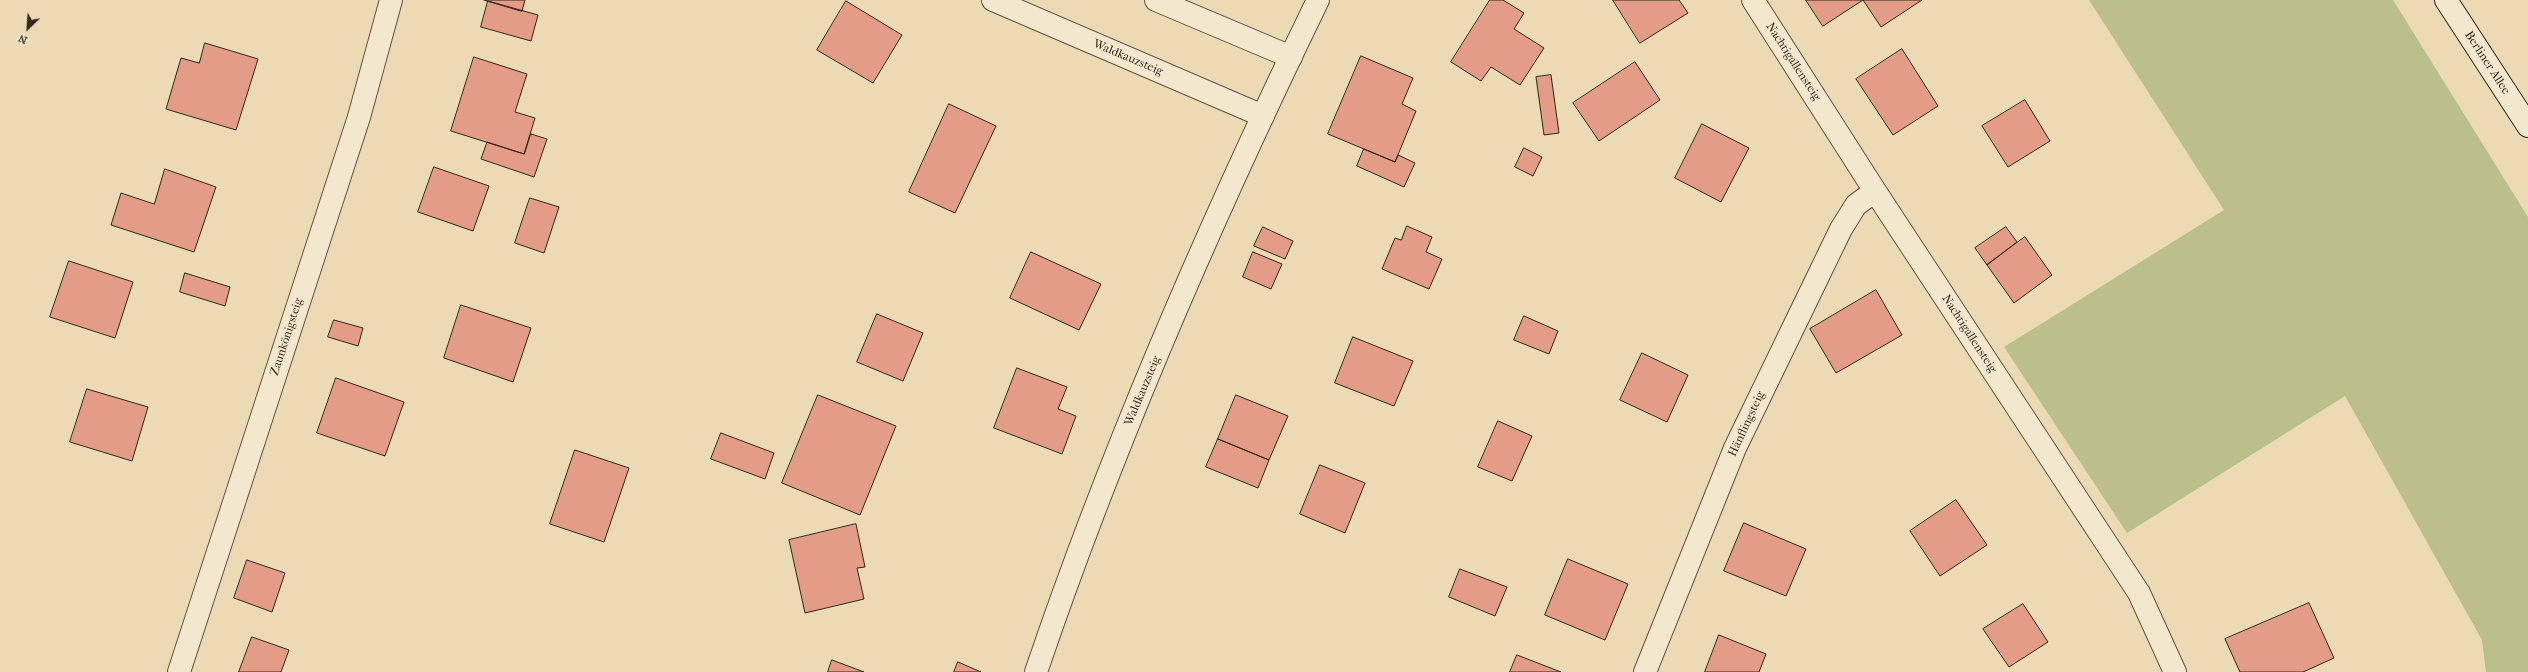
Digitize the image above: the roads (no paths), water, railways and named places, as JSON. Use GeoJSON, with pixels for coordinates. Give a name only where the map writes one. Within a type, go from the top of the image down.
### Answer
{"type":"FeatureCollection","features":[{"type":"Feature","properties":{"kind":"street","name":"Zaunkönigsteig"},"geometry":{"type":"LineString","coordinates":[[179,672],[359,117],[391,0]]}},
{"type":"Feature","properties":{"kind":"street","name":"Waldkauzsteig"},"geometry":{"type":"LineString","coordinates":[[993,0],[1263,116]]}},
{"type":"Feature","properties":{"kind":"street"},"geometry":{"type":"LineString","coordinates":[[1156,0],[1291,57]]}},
{"type":"Feature","properties":{"kind":"street","name":"Waldkauzsteig"},"geometry":{"type":"LineString","coordinates":[[1036,672],[1065,586],[1125,432],[1263,116],[1318,0]]}},
{"type":"Feature","properties":{"kind":"street","name":"Nachtigallensteig"},"geometry":{"type":"LineString","coordinates":[[1753,0],[1875,191],[2140,593],[2175,672]]}},
{"type":"Feature","properties":{"kind":"street","name":"Berliner Allee"},"geometry":{"type":"LineString","coordinates":[[2446,0],[2528,126]]}},
{"type":"Feature","properties":{"kind":"street","name":"Hänflingsteig"},"geometry":{"type":"LineString","coordinates":[[1645,672],[1735,448],[1841,229],[1856,205],[1875,191]]}}]}
